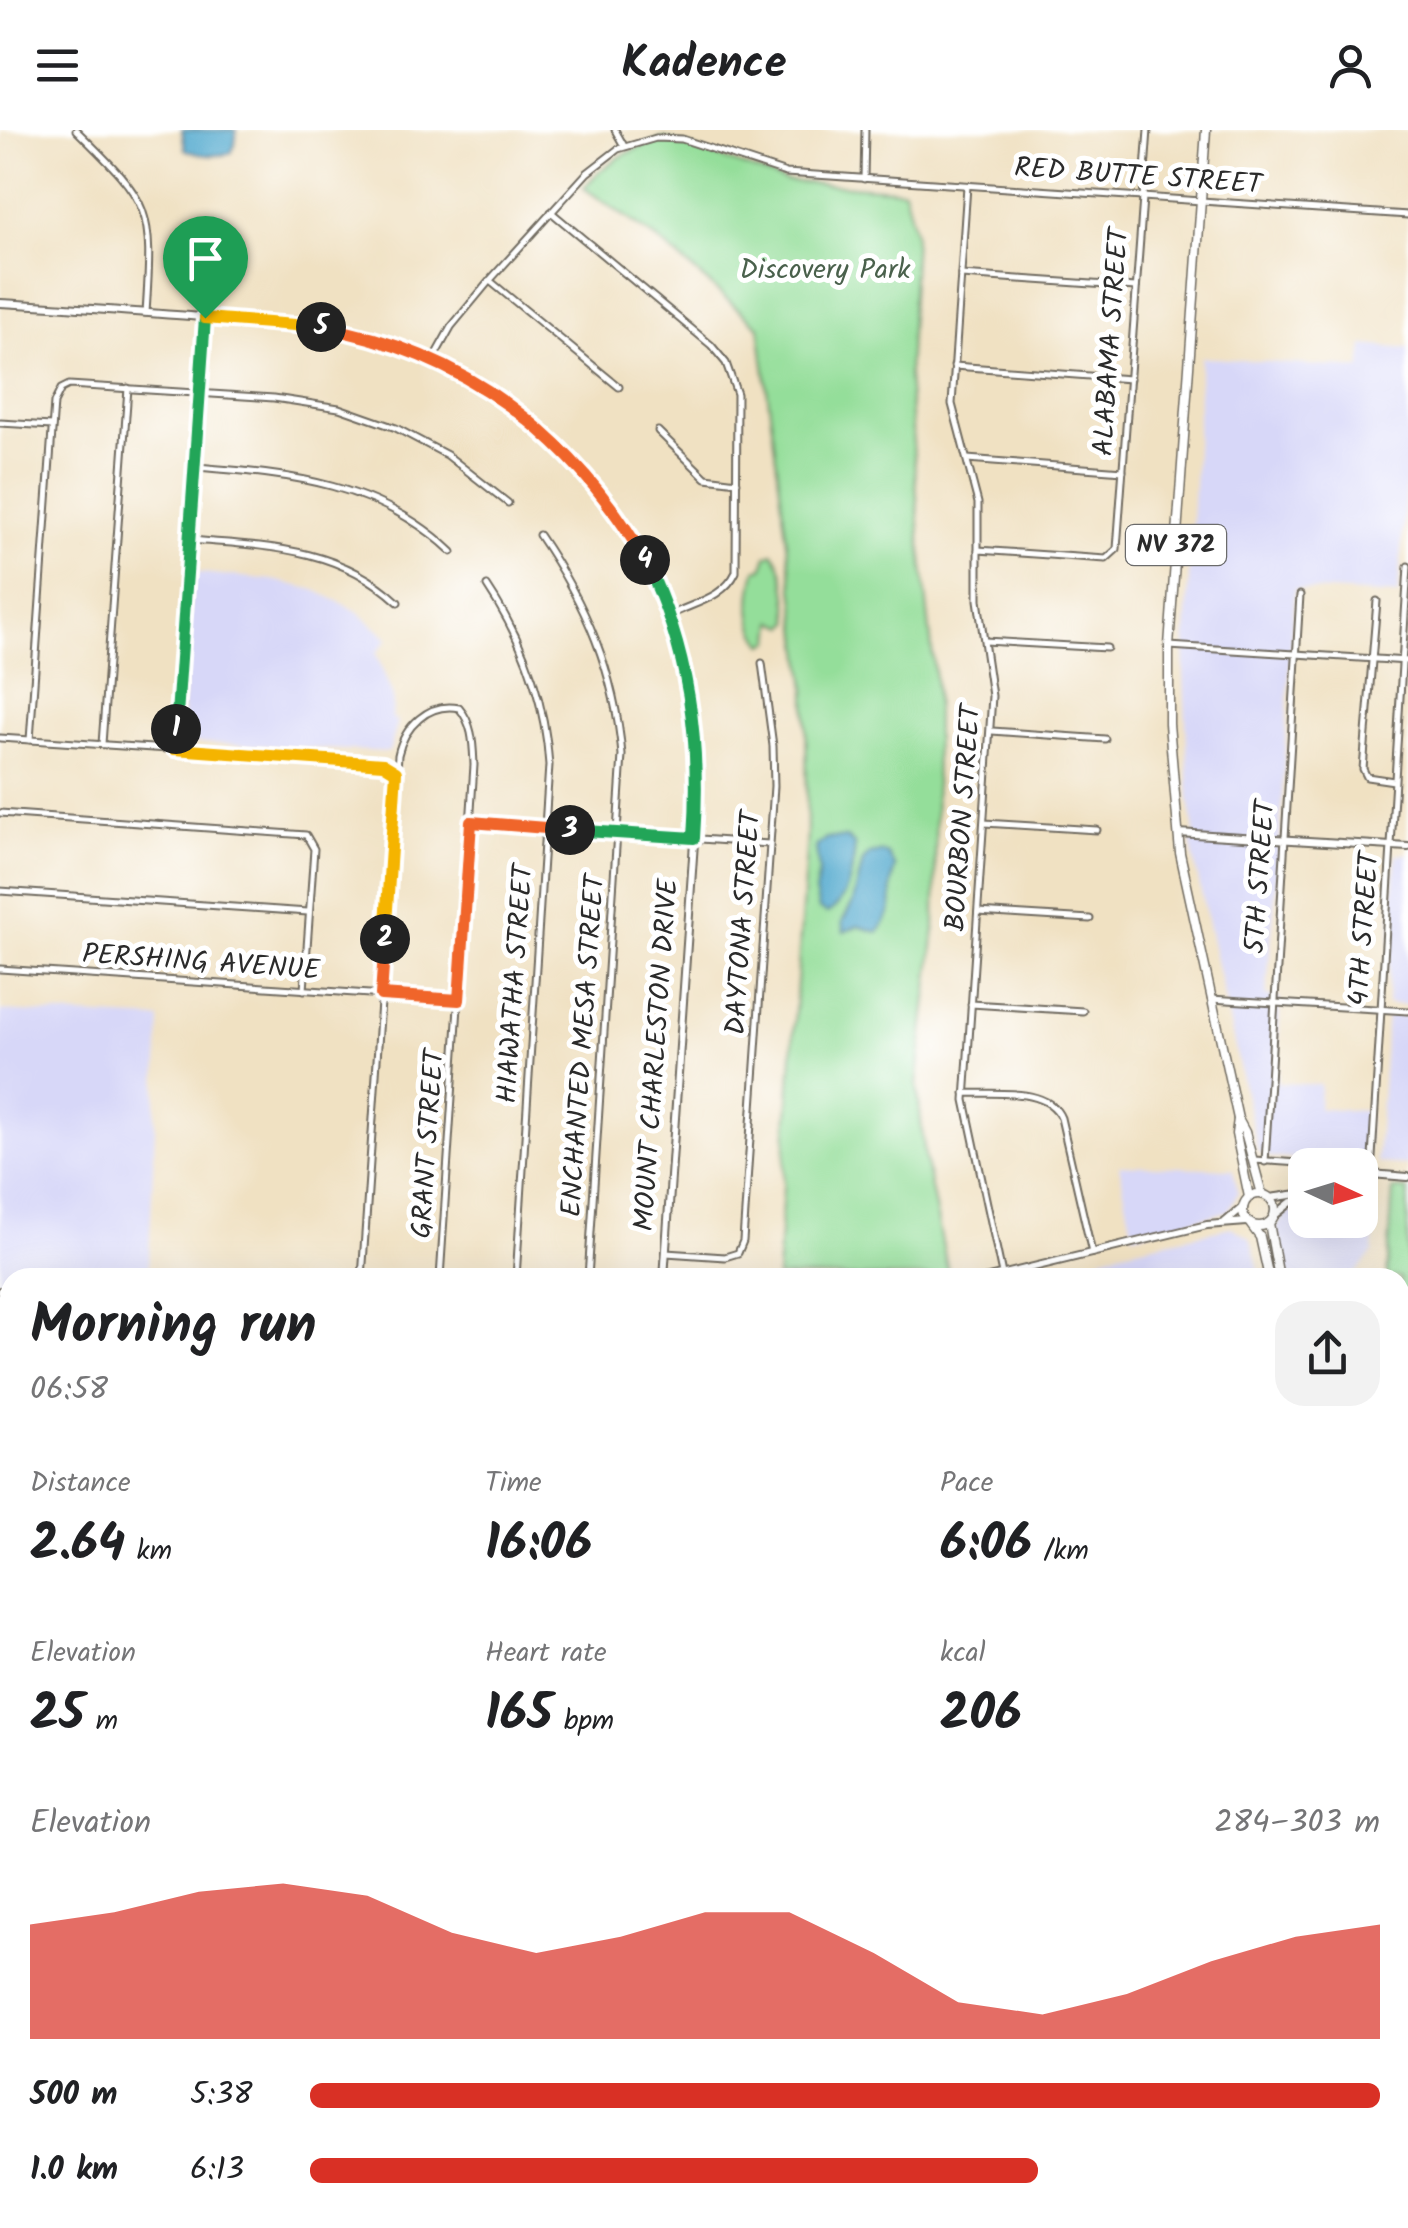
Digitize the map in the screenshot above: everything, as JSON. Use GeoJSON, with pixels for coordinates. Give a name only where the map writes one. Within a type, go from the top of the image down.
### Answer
{"type":"FeatureCollection","features":[{"type":"Feature","properties":{"kind":"main road","name":"NV 372"},"geometry":{"type":"LineString","coordinates":[[1206,130],[1169,646],[1170,742],[1178,832],[1210,999],[1238,1119],[1266,1196],[1275,1206],[1272,1219],[1278,1268]]}},
{"type":"Feature","properties":{"kind":"main road","name":"NV 372"},"geometry":{"type":"LineString","coordinates":[[1238,1119],[1236,1134],[1249,1197]]}},
{"type":"Feature","properties":{"kind":"main road"},"geometry":{"type":"LineString","coordinates":[[1266,1196],[1249,1197],[1242,1207],[1260,1237],[1267,1268]]}},
{"type":"Feature","properties":{"kind":"main road"},"geometry":{"type":"LineString","coordinates":[[1249,1223],[1260,1227],[1272,1219]]}},
{"type":"Feature","properties":{"kind":"street"},"geometry":{"type":"LineString","coordinates":[[76,130],[121,174],[142,207],[150,237],[146,313]]}},
{"type":"Feature","properties":{"kind":"street"},"geometry":{"type":"LineString","coordinates":[[615,130],[624,146]]}},
{"type":"Feature","properties":{"kind":"street"},"geometry":{"type":"LineString","coordinates":[[698,142],[700,130]]}},
{"type":"Feature","properties":{"kind":"street"},"geometry":{"type":"LineString","coordinates":[[864,179],[865,130]]}},
{"type":"Feature","properties":{"kind":"street","name":"ALABAMA STREET"},"geometry":{"type":"LineString","coordinates":[[978,550],[1106,559],[1114,555],[1148,130]]}},
{"type":"Feature","properties":{"kind":"street","name":"RED BUTTE STREET"},"geometry":{"type":"LineString","coordinates":[[432,361],[452,327],[490,280],[587,173],[624,146],[656,138],[698,142],[773,171],[1408,215]]}},
{"type":"Feature","properties":{"kind":"street","name":"BOURBON STREET"},"geometry":{"type":"LineString","coordinates":[[967,186],[952,404],[978,503],[978,600],[992,696],[992,731],[965,1093],[1001,1268]]}},
{"type":"Feature","properties":{"kind":"street"},"geometry":{"type":"LineString","coordinates":[[551,212],[711,345],[726,363],[737,394],[738,558],[734,577],[711,597],[670,615]]}},
{"type":"Feature","properties":{"kind":"street"},"geometry":{"type":"LineString","coordinates":[[961,275],[1136,287]]}},
{"type":"Feature","properties":{"kind":"street"},"geometry":{"type":"LineString","coordinates":[[490,280],[620,387]]}},
{"type":"Feature","properties":{"kind":"street","name":"MOUNT CHARLESTON DRIVE"},"geometry":{"type":"LineString","coordinates":[[0,303],[327,328],[385,343],[480,386],[554,440],[617,514],[643,557],[670,615],[690,688],[696,729],[698,778],[665,1268]]}},
{"type":"Feature","properties":{"kind":"street"},"geometry":{"type":"LineString","coordinates":[[174,749],[205,318]]}},
{"type":"Feature","properties":{"kind":"street"},"geometry":{"type":"LineString","coordinates":[[954,366],[1130,379]]}},
{"type":"Feature","properties":{"kind":"street"},"geometry":{"type":"LineString","coordinates":[[30,740],[54,403],[61,390],[77,385],[309,402],[365,416],[447,455],[508,503]]}},
{"type":"Feature","properties":{"kind":"street"},"geometry":{"type":"LineString","coordinates":[[102,744],[128,388]]}},
{"type":"Feature","properties":{"kind":"street"},"geometry":{"type":"LineString","coordinates":[[0,423],[52,426]]}},
{"type":"Feature","properties":{"kind":"street"},"geometry":{"type":"LineString","coordinates":[[658,432],[706,478],[737,482]]}},
{"type":"Feature","properties":{"kind":"street"},"geometry":{"type":"LineString","coordinates":[[967,459],[1123,470]]}},
{"type":"Feature","properties":{"kind":"street"},"geometry":{"type":"LineString","coordinates":[[195,467],[297,476],[350,489],[396,510],[452,552]]}},
{"type":"Feature","properties":{"kind":"street","name":"ENCHANTED MESA STREET"},"geometry":{"type":"LineString","coordinates":[[539,535],[574,587],[607,666],[622,756],[589,1268]]}},
{"type":"Feature","properties":{"kind":"street"},"geometry":{"type":"LineString","coordinates":[[190,540],[311,552],[370,579],[398,602]]}},
{"type":"Feature","properties":{"kind":"street","name":"4TH STREET"},"geometry":{"type":"LineString","coordinates":[[1372,1148],[1408,567]]}},
{"type":"Feature","properties":{"kind":"street","name":"HIAWATHA STREET"},"geometry":{"type":"LineString","coordinates":[[487,586],[524,654],[539,699],[548,751],[517,1268]]}},
{"type":"Feature","properties":{"kind":"street","name":"5TH STREET"},"geometry":{"type":"LineString","coordinates":[[1265,1162],[1300,595]]}},
{"type":"Feature","properties":{"kind":"street"},"geometry":{"type":"LineString","coordinates":[[1377,600],[1364,773],[1374,779],[1394,781]]}},
{"type":"Feature","properties":{"kind":"street"},"geometry":{"type":"LineString","coordinates":[[984,641],[1108,648]]}},
{"type":"Feature","properties":{"kind":"street"},"geometry":{"type":"LineString","coordinates":[[1169,646],[1405,661]]}},
{"type":"Feature","properties":{"kind":"street","name":"DAYTONA STREET"},"geometry":{"type":"LineString","coordinates":[[666,1253],[725,1257],[738,1253],[743,1241],[774,759],[762,663]]}},
{"type":"Feature","properties":{"kind":"street","name":"GRANT STREET"},"geometry":{"type":"LineString","coordinates":[[396,772],[400,744],[421,717],[444,706],[459,708],[473,742],[471,822],[441,1268]]}},
{"type":"Feature","properties":{"kind":"street"},"geometry":{"type":"LineString","coordinates":[[992,731],[1105,739]]}},
{"type":"Feature","properties":{"kind":"street"},"geometry":{"type":"LineString","coordinates":[[0,738],[383,764],[396,772],[363,1268]]}},
{"type":"Feature","properties":{"kind":"street"},"geometry":{"type":"LineString","coordinates":[[0,814],[299,833],[308,837],[314,848],[304,990]]}},
{"type":"Feature","properties":{"kind":"street"},"geometry":{"type":"LineString","coordinates":[[471,822],[769,844]]}},
{"type":"Feature","properties":{"kind":"street"},"geometry":{"type":"LineString","coordinates":[[984,823],[1097,830]]}},
{"type":"Feature","properties":{"kind":"street"},"geometry":{"type":"LineString","coordinates":[[1178,832],[1408,847]]}},
{"type":"Feature","properties":{"kind":"street"},"geometry":{"type":"LineString","coordinates":[[0,891],[308,912]]}},
{"type":"Feature","properties":{"kind":"street"},"geometry":{"type":"LineString","coordinates":[[978,912],[1090,920]]}},
{"type":"Feature","properties":{"kind":"street","name":"PERSHING AVENUE"},"geometry":{"type":"LineString","coordinates":[[0,969],[459,1000]]}},
{"type":"Feature","properties":{"kind":"street"},"geometry":{"type":"LineString","coordinates":[[1210,999],[1408,1011]]}},
{"type":"Feature","properties":{"kind":"street"},"geometry":{"type":"LineString","coordinates":[[971,1004],[1083,1011]]}},
{"type":"Feature","properties":{"kind":"street"},"geometry":{"type":"LineString","coordinates":[[965,1093],[1041,1098],[1053,1104],[1061,1118],[1092,1254]]}},
{"type":"Feature","properties":{"kind":"street"},"geometry":{"type":"LineString","coordinates":[[1251,1159],[1288,1163]]}},
{"type":"Feature","properties":{"kind":"street"},"geometry":{"type":"LineString","coordinates":[[1378,1175],[1408,1177]]}},
{"type":"Feature","properties":{"kind":"street"},"geometry":{"type":"LineString","coordinates":[[1266,1196],[1288,1195]]}},
{"type":"Feature","properties":{"kind":"street"},"geometry":{"type":"LineString","coordinates":[[1225,1222],[1242,1207]]}},
{"type":"Feature","properties":{"kind":"street"},"geometry":{"type":"LineString","coordinates":[[1272,1219],[1288,1207]]}},
{"type":"Feature","properties":{"kind":"street"},"geometry":{"type":"LineString","coordinates":[[1029,1268],[1225,1222],[1249,1223]]}},
{"type":"Feature","properties":{"kind":"shaded area"},"geometry":{"type":"Polygon","coordinates":[[[1364,345],[1408,349],[1408,451],[1398,595],[1294,589],[1266,996],[1280,998],[1277,1083],[1320,1085],[1319,1109],[1368,1111],[1367,1148],[1288,1148],[1288,1159],[1273,1158],[1258,1152],[1190,841],[1195,837],[1189,800],[1184,671],[1201,357],[1361,369],[1364,345]]]}},
{"type":"Feature","properties":{"kind":"shaded area"},"geometry":{"type":"Polygon","coordinates":[[[192,572],[273,580],[315,590],[357,611],[388,639],[376,653],[393,697],[392,718],[398,722],[389,752],[184,742],[181,733],[192,572]]]}},
{"type":"Feature","properties":{"kind":"shaded area"},"geometry":{"type":"Polygon","coordinates":[[[1396,854],[1408,854],[1408,1005],[1387,1004],[1396,854]]]}},
{"type":"Feature","properties":{"kind":"shaded area"},"geometry":{"type":"Polygon","coordinates":[[[0,1011],[160,1019],[148,1268],[0,1268],[0,1011]]]}},
{"type":"Feature","properties":{"kind":"shaded area"},"geometry":{"type":"Polygon","coordinates":[[[1387,1015],[1408,1017],[1408,1165],[1378,1163],[1387,1015]]]}},
{"type":"Feature","properties":{"kind":"shaded area"},"geometry":{"type":"Polygon","coordinates":[[[1119,1165],[1233,1169],[1238,1193],[1228,1211],[1133,1235],[1119,1165]]]}},
{"type":"Feature","properties":{"kind":"shaded area"},"geometry":{"type":"Polygon","coordinates":[[[1288,1212],[1288,1238],[1374,1238],[1373,1252],[1360,1268],[1284,1268],[1276,1228],[1288,1212]]]}},
{"type":"Feature","properties":{"kind":"shaded area"},"geometry":{"type":"Polygon","coordinates":[[[1231,1227],[1250,1238],[1258,1268],[1104,1268],[1101,1256],[1231,1227]]]}},
{"type":"Feature","properties":{"kind":"green space","name":"Discovery Park"},"geometry":{"type":"Polygon","coordinates":[[[665,138],[785,181],[904,190],[915,234],[908,375],[936,687],[935,929],[917,1085],[925,1158],[947,1268],[778,1268],[807,835],[806,688],[759,327],[660,241],[584,188],[601,170],[665,138]]]}},
{"type":"Feature","properties":{"kind":"green space"},"geometry":{"type":"Polygon","coordinates":[[[773,553],[784,577],[791,622],[786,626],[774,621],[772,641],[764,644],[754,627],[751,599],[756,570],[763,568],[767,556],[773,553]]]}},
{"type":"Feature","properties":{"kind":"green space"},"geometry":{"type":"Polygon","coordinates":[[[1393,1189],[1408,1190],[1408,1268],[1388,1268],[1393,1189]]]}},
{"type":"Feature","properties":{"kind":"water"},"geometry":{"type":"Polygon","coordinates":[[[182,130],[236,130],[235,145],[231,153],[195,153],[185,149],[182,130]]]}},
{"type":"Feature","properties":{"kind":"water"},"geometry":{"type":"Polygon","coordinates":[[[826,838],[847,838],[855,845],[845,893],[827,913],[819,909],[815,892],[819,872],[816,847],[826,838]]]}},
{"type":"Feature","properties":{"kind":"water"},"geometry":{"type":"Polygon","coordinates":[[[880,852],[888,854],[895,867],[889,913],[878,932],[858,926],[844,932],[842,922],[853,902],[863,861],[880,852]]]}},
{"type":"Feature","properties":{"kind":"route"},"geometry":{"type":"LineString","coordinates":[[205,318],[296,324],[354,334],[415,354],[480,386],[554,440],[601,493],[643,557],[670,615],[690,688],[696,729],[694,838],[471,822],[459,1000],[381,995],[396,772],[390,766],[174,749],[205,318]]}}]}
